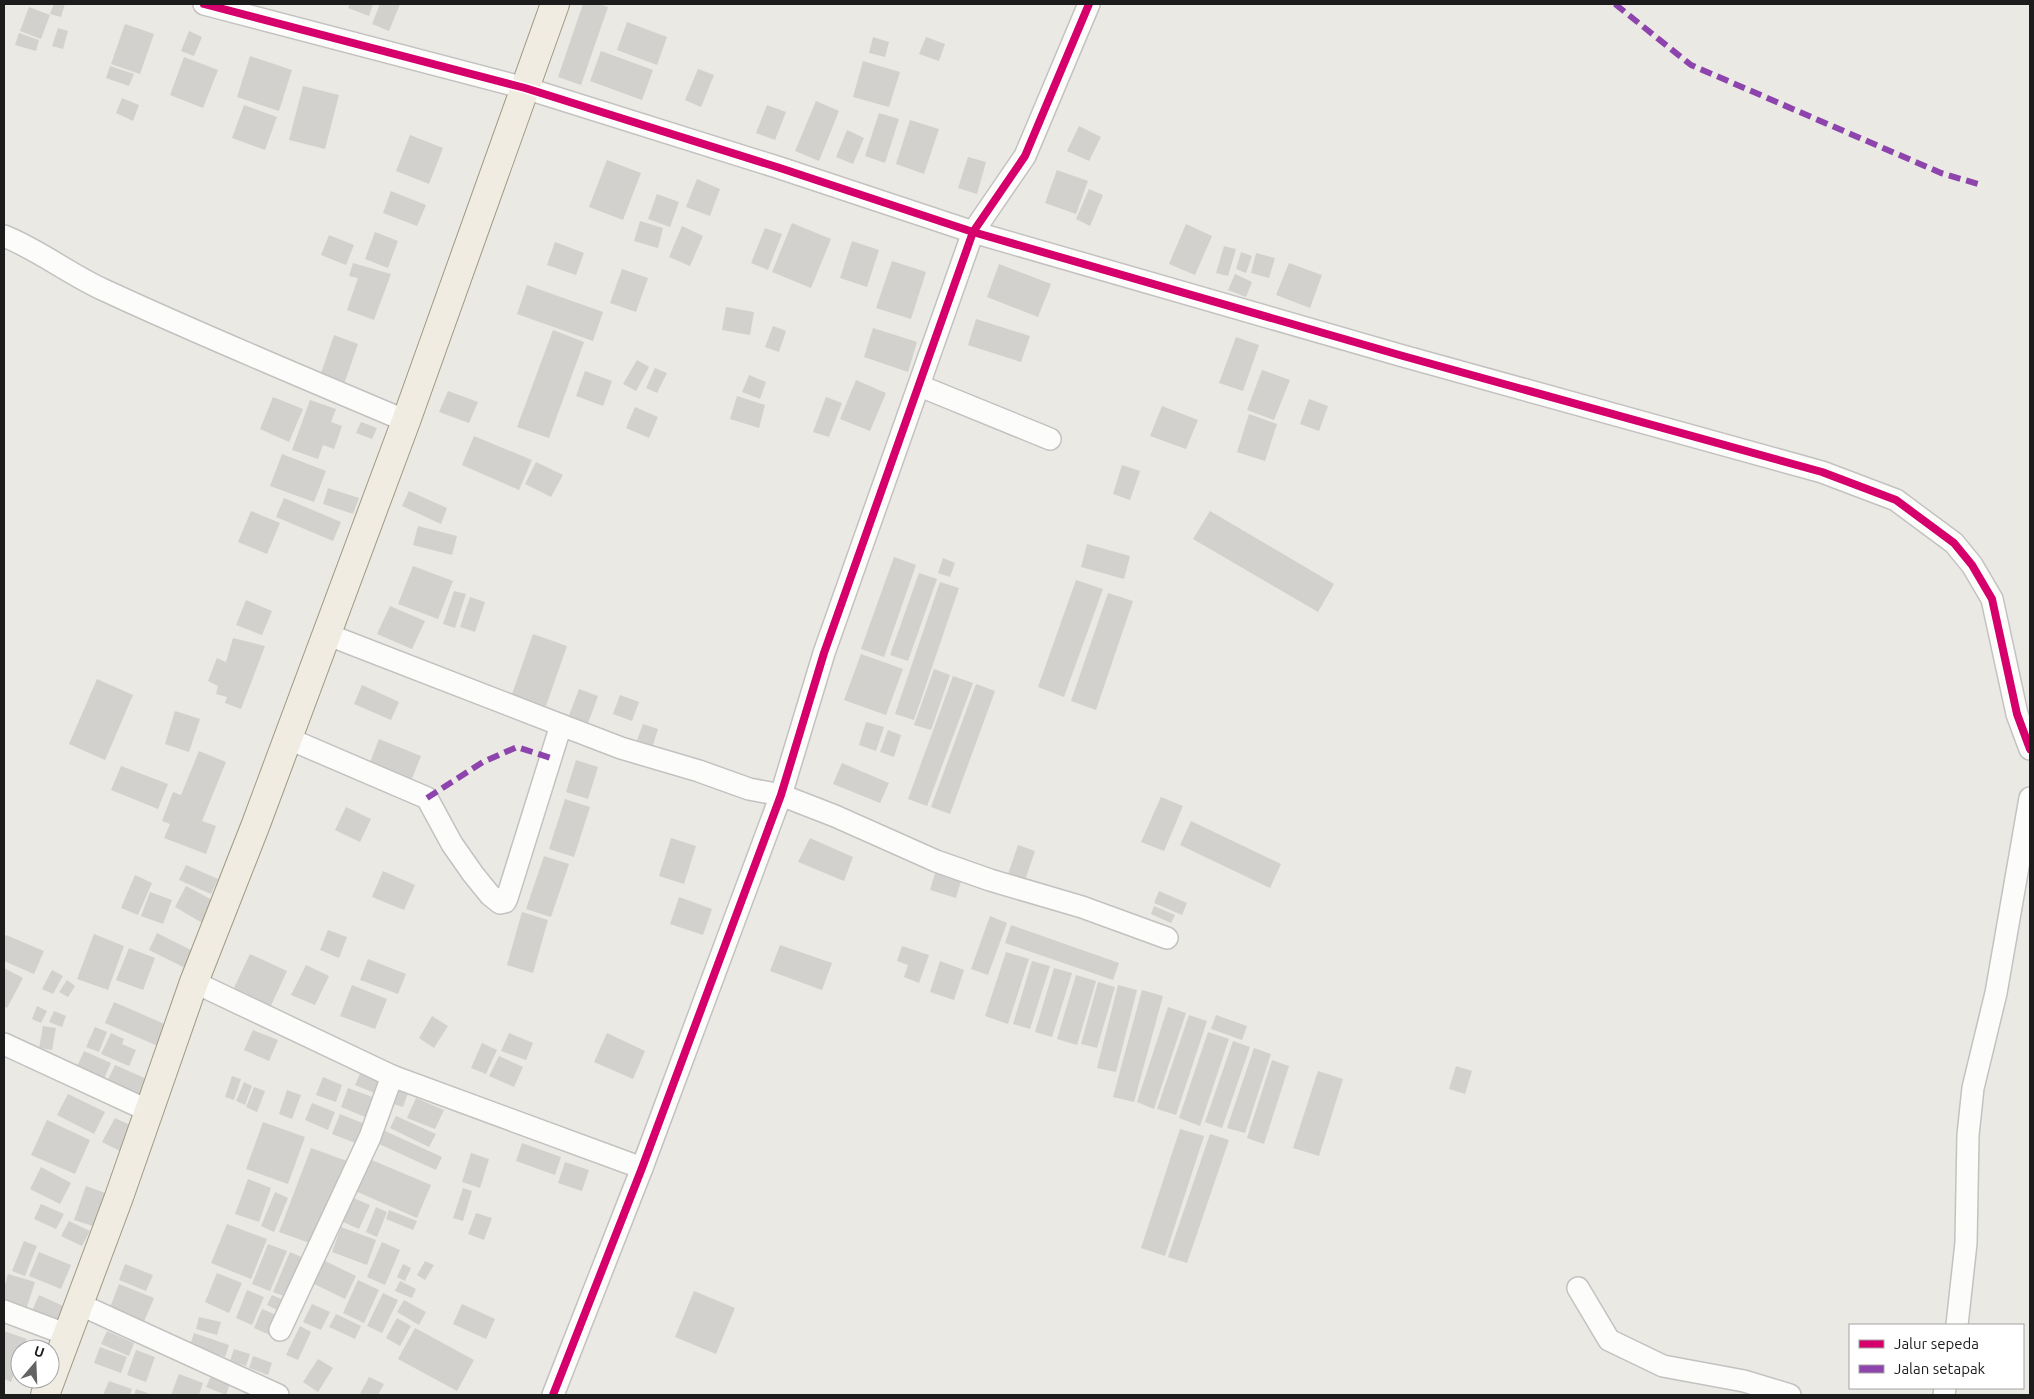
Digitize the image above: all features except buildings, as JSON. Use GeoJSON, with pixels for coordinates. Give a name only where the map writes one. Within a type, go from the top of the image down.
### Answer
{"type":"FeatureCollection","features":[{"type":"Feature","properties":{"kind":"main road"},"geometry":{"type":"LineString","coordinates":[[45,1395],[194,982],[406,421],[555,4]]}},
{"type":"Feature","properties":{"kind":"street"},"geometry":{"type":"LineString","coordinates":[[204,4],[525,88],[780,168],[973,232],[1403,356],[1822,472],[1896,500],[1954,542],[1972,565],[1992,599],[2017,714],[2030,749]]}},
{"type":"Feature","properties":{"kind":"street"},"geometry":{"type":"LineString","coordinates":[[552,1395],[642,1168],[781,795],[824,653],[973,232],[1025,156],[1089,4]]}},
{"type":"Feature","properties":{"kind":"street"},"geometry":{"type":"LineString","coordinates":[[4,236],[25,244],[68,272],[101,288],[250,355],[406,421]]}},
{"type":"Feature","properties":{"kind":"street"},"geometry":{"type":"LineString","coordinates":[[920,386],[1050,439]]}},
{"type":"Feature","properties":{"kind":"street"},"geometry":{"type":"LineString","coordinates":[[326,634],[621,748],[699,771],[749,789],[781,795],[835,816],[936,861],[990,880],[1082,907],[1167,938]]}},
{"type":"Feature","properties":{"kind":"street"},"geometry":{"type":"LineString","coordinates":[[287,738],[427,798],[452,844],[473,874],[500,904],[505,902],[507,898],[561,725]]}},
{"type":"Feature","properties":{"kind":"street"},"geometry":{"type":"LineString","coordinates":[[1957,1324],[1966,1243],[1968,1135],[1973,1088],[1996,993],[2030,798]]}},
{"type":"Feature","properties":{"kind":"street"},"geometry":{"type":"LineString","coordinates":[[194,982],[392,1076],[642,1168]]}},
{"type":"Feature","properties":{"kind":"street"},"geometry":{"type":"LineString","coordinates":[[4,1044],[149,1111]]}},
{"type":"Feature","properties":{"kind":"street"},"geometry":{"type":"LineString","coordinates":[[280,1330],[370,1137],[392,1076]]}},
{"type":"Feature","properties":{"kind":"street"},"geometry":{"type":"LineString","coordinates":[[1578,1288],[1609,1340],[1663,1366],[1744,1381],[1790,1395]]}},
{"type":"Feature","properties":{"kind":"street"},"geometry":{"type":"LineString","coordinates":[[79,1304],[278,1395]]}},
{"type":"Feature","properties":{"kind":"street"},"geometry":{"type":"LineString","coordinates":[[4,1310],[68,1335]]}},
{"type":"Feature","properties":{"kind":"marked path"},"geometry":{"type":"LineString","coordinates":[[1615,4],[1691,65],[1941,173],[1978,184]]}},
{"type":"Feature","properties":{"kind":"marked path"},"geometry":{"type":"LineString","coordinates":[[427,798],[483,762],[517,747],[551,758]]}},
{"type":"Feature","properties":{"kind":"cycle path"},"geometry":{"type":"LineString","coordinates":[[204,4],[525,88],[780,168],[973,232],[1403,356],[1822,472],[1896,500],[1954,543],[1972,565],[1992,599],[2017,714],[2030,749]]}},
{"type":"Feature","properties":{"kind":"cycle path"},"geometry":{"type":"LineString","coordinates":[[553,1395],[642,1168],[781,795],[824,653],[973,232],[1025,156],[1089,4]]}}]}
